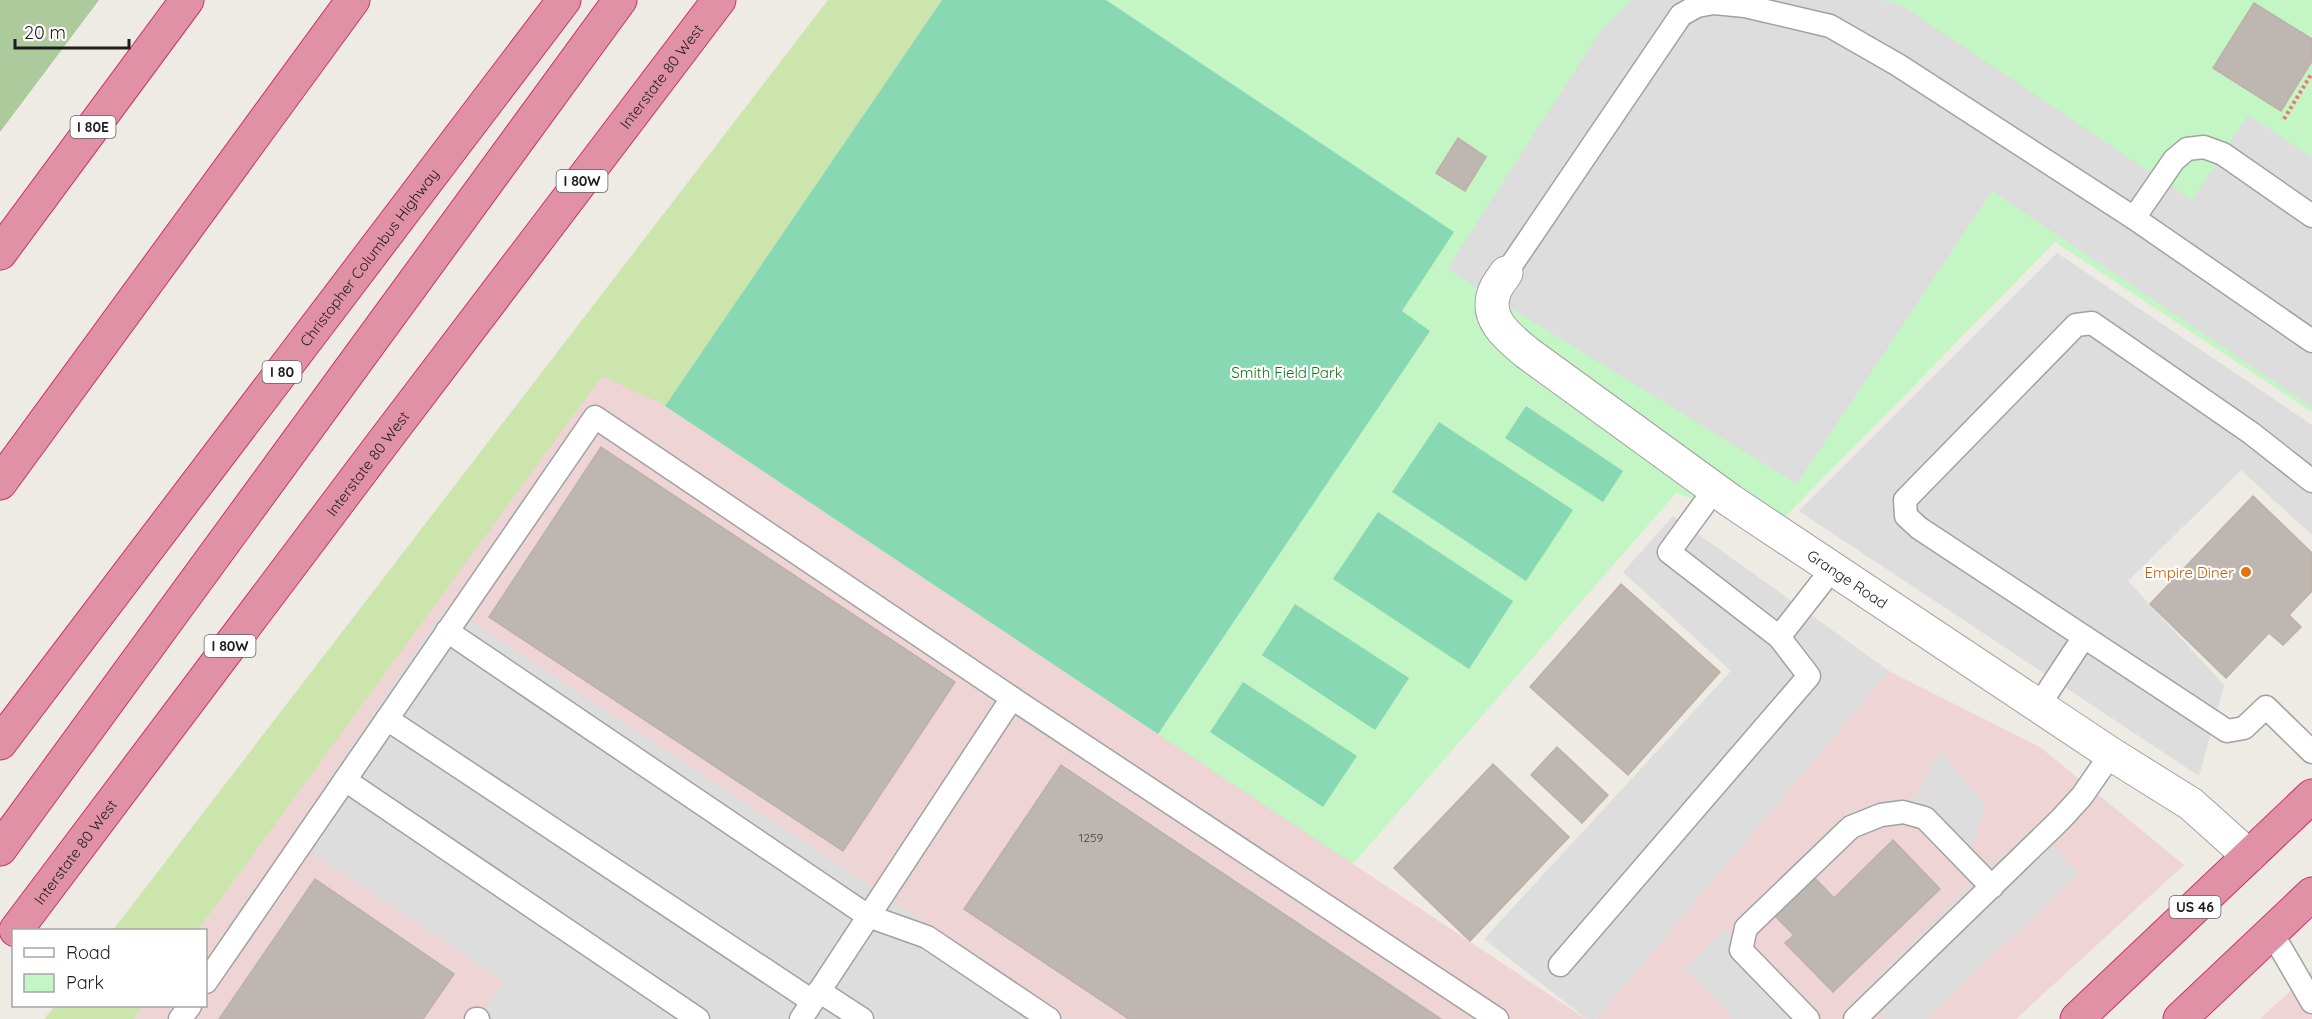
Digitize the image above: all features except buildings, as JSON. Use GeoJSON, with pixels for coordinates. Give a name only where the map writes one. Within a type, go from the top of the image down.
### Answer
{"type":"FeatureCollection","features":[{"type":"Feature","properties":{"kind":"highway","name":"I 80E"},"geometry":{"type":"LineString","coordinates":[[0,253],[187,0]]}},
{"type":"Feature","properties":{"kind":"highway"},"geometry":{"type":"LineString","coordinates":[[0,483],[353,0]]}},
{"type":"Feature","properties":{"kind":"highway","name":"Christopher Columbus Highway"},"geometry":{"type":"LineString","coordinates":[[0,743],[564,0]]}},
{"type":"Feature","properties":{"kind":"highway"},"geometry":{"type":"LineString","coordinates":[[0,849],[620,0]]}},
{"type":"Feature","properties":{"kind":"highway","name":"Interstate 80 West"},"geometry":{"type":"LineString","coordinates":[[17,929],[719,0]]}},
{"type":"Feature","properties":{"kind":"highway","name":"US 46"},"geometry":{"type":"LineString","coordinates":[[2078,1019],[2312,796]]}},
{"type":"Feature","properties":{"kind":"highway"},"geometry":{"type":"LineString","coordinates":[[2180,1019],[2312,894]]}},
{"type":"Feature","properties":{"kind":"highway"},"geometry":{"type":"LineString","coordinates":[[0,952],[12,937]]}},
{"type":"Feature","properties":{"kind":"street","name":"Grange Road"},"geometry":{"type":"LineString","coordinates":[[1506,273],[1493,294],[1493,316],[1506,336],[1526,352],[1715,489],[2111,754],[2192,804],[2249,856]]}},
{"type":"Feature","properties":{"kind":"lane"},"geometry":{"type":"LineString","coordinates":[[1506,273],[1681,15],[1697,6],[1714,3],[1745,6],[1830,26],[1898,65],[2134,218],[2312,341]]}},
{"type":"Feature","properties":{"kind":"lane"},"geometry":{"type":"LineString","coordinates":[[2134,218],[2174,160],[2187,149],[2204,147],[2223,154],[2312,216]]}},
{"type":"Feature","properties":{"kind":"lane"},"geometry":{"type":"LineString","coordinates":[[2312,481],[2251,433],[2092,323],[2076,325],[1905,500],[1906,516],[1919,528],[2227,731],[2244,728],[2266,707],[2312,753]]}},
{"type":"Feature","properties":{"kind":"lane"},"geometry":{"type":"LineString","coordinates":[[207,981],[595,417],[1012,698],[1497,1019]]}},
{"type":"Feature","properties":{"kind":"lane"},"geometry":{"type":"LineString","coordinates":[[1560,965],[1809,676],[1779,637],[1670,552],[1715,489]]}},
{"type":"Feature","properties":{"kind":"lane"},"geometry":{"type":"LineString","coordinates":[[1779,637],[1833,568]]}},
{"type":"Feature","properties":{"kind":"lane"},"geometry":{"type":"LineString","coordinates":[[447,631],[868,916],[927,937],[1049,1019]]}},
{"type":"Feature","properties":{"kind":"lane"},"geometry":{"type":"LineString","coordinates":[[2039,705],[2084,637]]}},
{"type":"Feature","properties":{"kind":"lane"},"geometry":{"type":"LineString","coordinates":[[811,1004],[1012,698]]}},
{"type":"Feature","properties":{"kind":"lane"},"geometry":{"type":"LineString","coordinates":[[387,719],[811,1004],[862,1019]]}},
{"type":"Feature","properties":{"kind":"lane"},"geometry":{"type":"LineString","coordinates":[[1855,1019],[2060,820],[2082,796],[2111,754]]}},
{"type":"Feature","properties":{"kind":"lane"},"geometry":{"type":"LineString","coordinates":[[345,780],[698,1019]]}},
{"type":"Feature","properties":{"kind":"lane"},"geometry":{"type":"LineString","coordinates":[[1808,1019],[1741,950],[1746,928],[1851,827],[1881,815],[1903,812],[1925,818],[1992,887]]}},
{"type":"Feature","properties":{"kind":"lane"},"geometry":{"type":"LineString","coordinates":[[2272,933],[2312,1002]]}},
{"type":"Feature","properties":{"kind":"path"},"geometry":{"type":"LineString","coordinates":[[2284,119],[2312,74]]}},
{"type":"Feature","properties":{"kind":"shaded area"},"geometry":{"type":"Polygon","coordinates":[[[1631,0],[1881,0],[1901,5],[2192,200],[2248,115],[2312,157],[2312,407],[1992,191],[1797,484],[1447,269],[1601,30],[1631,0]]]}},
{"type":"Feature","properties":{"kind":"shaded area"},"geometry":{"type":"Polygon","coordinates":[[[2057,253],[2312,425],[2312,535],[2241,470],[2128,581],[2224,685],[2199,776],[1799,511],[2057,253]]]}},
{"type":"Feature","properties":{"kind":"shaded area"},"geometry":{"type":"Polygon","coordinates":[[[602,375],[665,406],[1586,1019],[134,1019],[142,1007],[207,1007],[207,929],[199,929],[602,375]]]}},
{"type":"Feature","properties":{"kind":"shaded area"},"geometry":{"type":"Polygon","coordinates":[[[1673,516],[1889,671],[1596,1019],[1587,1019],[1484,939],[1731,671],[1623,572],[1673,516]]]}},
{"type":"Feature","properties":{"kind":"shaded area"},"geometry":{"type":"Polygon","coordinates":[[[447,605],[1070,1019],[478,1019],[503,981],[290,838],[447,605]]]}},
{"type":"Feature","properties":{"kind":"shaded area"},"geometry":{"type":"Polygon","coordinates":[[[1889,671],[2040,747],[2184,865],[2016,1019],[1596,1019],[1889,671]]]}},
{"type":"Feature","properties":{"kind":"shaded area"},"geometry":{"type":"Polygon","coordinates":[[[1940,750],[1986,807],[1965,865],[1911,807],[1940,750]]]}},
{"type":"Feature","properties":{"kind":"shaded area"},"geometry":{"type":"Polygon","coordinates":[[[2033,826],[2078,873],[1927,1019],[1887,1019],[1861,992],[2033,826]]]}},
{"type":"Feature","properties":{"kind":"shaded area"},"geometry":{"type":"Polygon","coordinates":[[[1724,929],[1814,1019],[1734,1019],[1684,969],[1724,929]]]}},
{"type":"Feature","properties":{"kind":"shaded area"},"geometry":{"type":"Polygon","coordinates":[[[2312,971],[2312,1019],[2260,1019],[2312,971]]]}},
{"type":"Feature","properties":{"kind":"green space"},"geometry":{"type":"Polygon","coordinates":[[[0,0],[99,0],[0,132],[0,0]]]}},
{"type":"Feature","properties":{"kind":"green space"},"geometry":{"type":"Polygon","coordinates":[[[828,0],[942,0],[665,406],[602,376],[199,929],[114,929],[828,0]]]}},
{"type":"Feature","properties":{"kind":"green space","name":"Smith Field Park"},"geometry":{"type":"Polygon","coordinates":[[[942,0],[2312,0],[2312,412],[2055,242],[1774,528],[1676,493],[1353,864],[665,406],[942,0]]]}},
{"type":"Feature","properties":{"kind":"green space"},"geometry":{"type":"Polygon","coordinates":[[[942,0],[1106,0],[1454,232],[1402,311],[1430,331],[1158,734],[665,406],[942,0]]]}},
{"type":"Feature","properties":{"kind":"green space"},"geometry":{"type":"Polygon","coordinates":[[[1526,406],[1623,471],[1603,502],[1505,438],[1526,406]]]}},
{"type":"Feature","properties":{"kind":"green space"},"geometry":{"type":"Polygon","coordinates":[[[1439,422],[1573,510],[1526,581],[1392,492],[1439,422]]]}},
{"type":"Feature","properties":{"kind":"green space"},"geometry":{"type":"Polygon","coordinates":[[[1378,512],[1513,601],[1469,669],[1333,579],[1378,512]]]}},
{"type":"Feature","properties":{"kind":"green space"},"geometry":{"type":"Polygon","coordinates":[[[1295,604],[1409,678],[1375,730],[1262,655],[1295,604]]]}},
{"type":"Feature","properties":{"kind":"green space"},"geometry":{"type":"Polygon","coordinates":[[[1243,682],[1357,756],[1323,807],[1210,732],[1243,682]]]}},
{"type":"Feature","properties":{"kind":"green space"},"geometry":{"type":"Polygon","coordinates":[[[54,1007],[142,1007],[134,1019],[44,1019],[54,1007]]]}},
{"type":"Feature","properties":{"kind":"place","name":"Empire Diner"},"geometry":{"type":"Point","coordinates":[2246,572]}}]}
